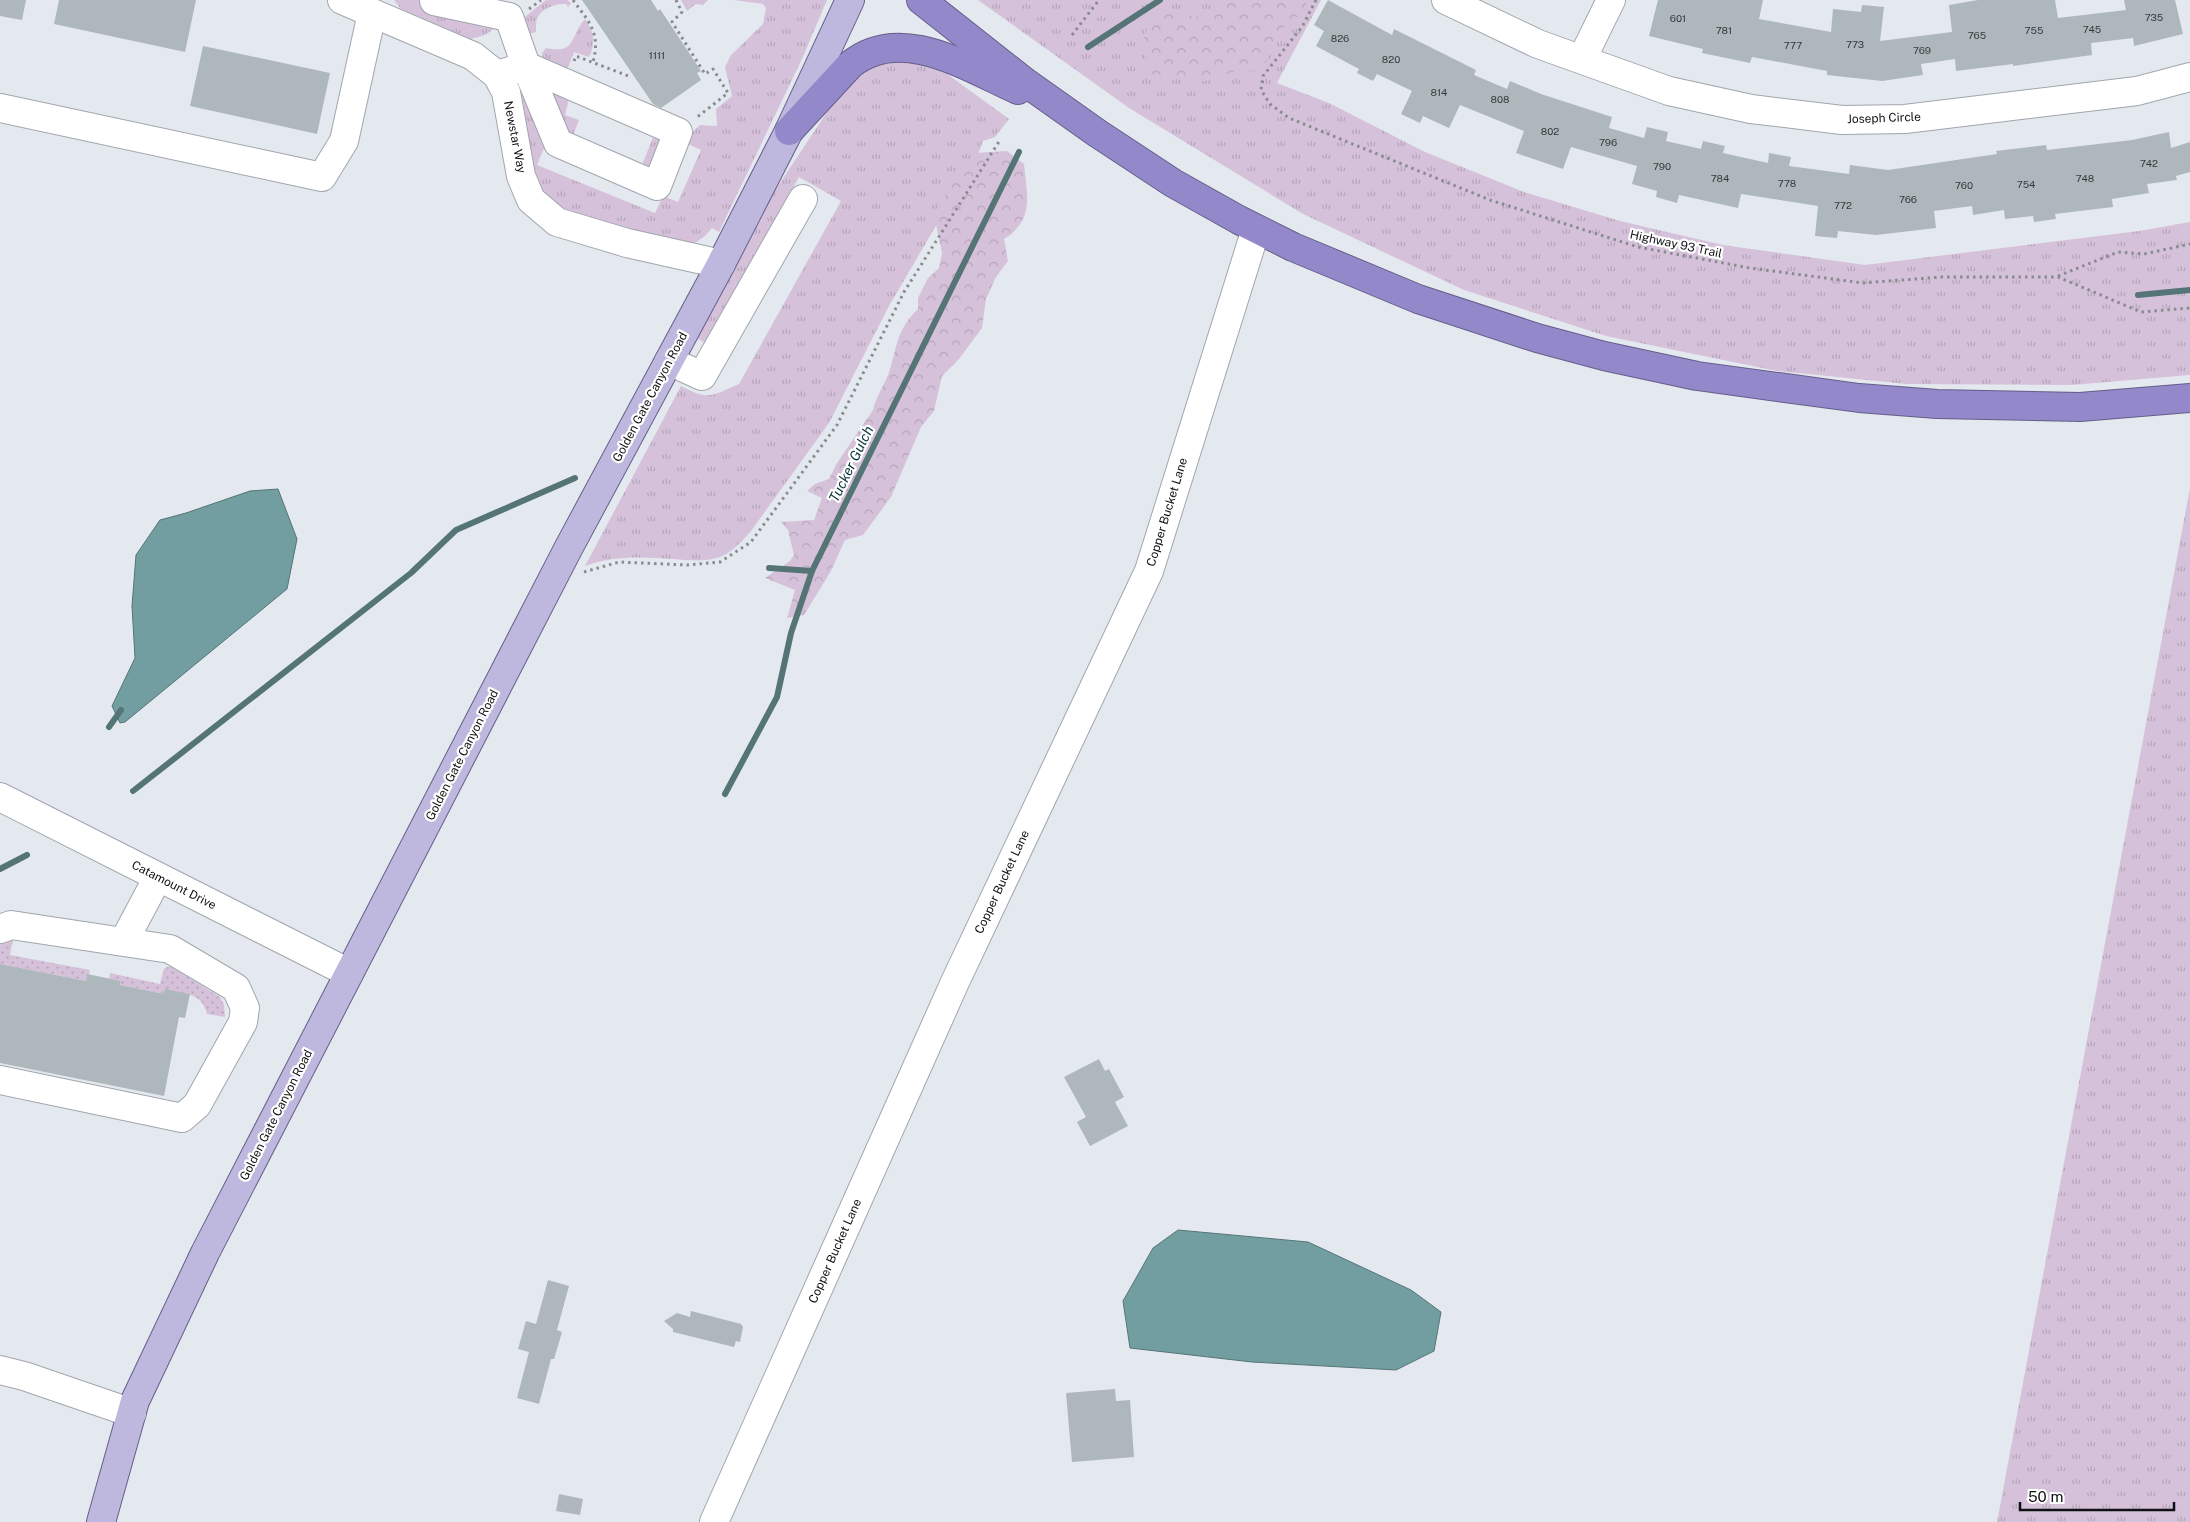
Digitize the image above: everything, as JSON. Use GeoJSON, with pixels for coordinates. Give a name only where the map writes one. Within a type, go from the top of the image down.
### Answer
{"type":"FeatureCollection","features":[{"type":"Feature","properties":{"kind":"highway"},"geometry":{"type":"LineString","coordinates":[[921,0],[1017,76],[1068,112],[1173,183],[1256,229],[1350,272],[1418,299],[1536,338],[1596,354],[1697,376],[1860,398],[1936,404],[2080,407],[2190,398]]}},
{"type":"Feature","properties":{"kind":"highway"},"geometry":{"type":"LineString","coordinates":[[789,131],[858,59],[881,49],[895,47],[909,47],[936,54],[1068,112]]}},
{"type":"Feature","properties":{"kind":"main road","name":"Golden Gate Canyon Road"},"geometry":{"type":"LineString","coordinates":[[101,1522],[135,1401],[205,1253],[569,547],[789,131],[850,0]]}},
{"type":"Feature","properties":{"kind":"street","name":"Joseph Circle"},"geometry":{"type":"LineString","coordinates":[[1446,0],[1538,44],[1669,91],[1751,109],[1842,120],[1905,119],[2137,91],[2190,77]]}},
{"type":"Feature","properties":{"kind":"street"},"geometry":{"type":"LineString","coordinates":[[1582,59],[1611,0]]}},
{"type":"Feature","properties":{"kind":"street"},"geometry":{"type":"LineString","coordinates":[[434,1],[509,17],[526,66],[558,143],[657,186],[678,132],[526,66],[497,75]]}},
{"type":"Feature","properties":{"kind":"street"},"geometry":{"type":"LineString","coordinates":[[0,108],[322,177],[344,141],[362,6]]}},
{"type":"Feature","properties":{"kind":"street","name":"Newstar Way"},"geometry":{"type":"LineString","coordinates":[[362,6],[473,56],[497,75],[506,92],[522,176],[532,200],[557,222],[627,243],[720,264]]}},
{"type":"Feature","properties":{"kind":"street"},"geometry":{"type":"LineString","coordinates":[[669,361],[702,376],[803,198]]}},
{"type":"Feature","properties":{"kind":"street","name":"Copper Bucket Lane"},"geometry":{"type":"LineString","coordinates":[[714,1522],[954,982],[1149,571],[1256,229]]}},
{"type":"Feature","properties":{"kind":"street","name":"Catamount Drive"},"geometry":{"type":"LineString","coordinates":[[0,796],[349,973]]}},
{"type":"Feature","properties":{"kind":"street"},"geometry":{"type":"LineString","coordinates":[[124,942],[158,877]]}},
{"type":"Feature","properties":{"kind":"street"},"geometry":{"type":"LineString","coordinates":[[0,928],[11,925],[170,949],[236,988],[245,1008],[244,1022],[197,1105],[182,1118],[0,1080]]}},
{"type":"Feature","properties":{"kind":"street"},"geometry":{"type":"LineString","coordinates":[[0,1370],[24,1376],[132,1413]]}},
{"type":"Feature","properties":{"kind":"path"},"geometry":{"type":"LineString","coordinates":[[573,0],[593,28],[596,40],[593,62],[631,77]]}},
{"type":"Feature","properties":{"kind":"path"},"geometry":{"type":"LineString","coordinates":[[676,0],[682,12],[672,22],[705,74],[713,69],[728,93],[678,132]]}},
{"type":"Feature","properties":{"kind":"path"},"geometry":{"type":"LineString","coordinates":[[1072,35],[1099,0]]}},
{"type":"Feature","properties":{"kind":"path","name":"Highway 93 Trail"},"geometry":{"type":"LineString","coordinates":[[1316,0],[1302,27],[1263,76],[1261,90],[1270,104],[1289,118],[1490,200],[1638,247],[1750,268],[1863,283],[1942,277],[2058,277],[2141,312],[2190,308]]}},
{"type":"Feature","properties":{"kind":"path"},"geometry":{"type":"LineString","coordinates":[[582,573],[619,562],[687,565],[720,562],[751,542],[837,425],[904,292],[1000,140]]}},
{"type":"Feature","properties":{"kind":"path"},"geometry":{"type":"LineString","coordinates":[[2058,277],[2118,252],[2144,254],[2190,244]]}},
{"type":"Feature","properties":{"kind":"green space"},"geometry":{"type":"Polygon","coordinates":[[[394,0],[430,0],[428,13],[491,25],[495,28],[485,35],[471,39],[401,9],[394,0]]]}},
{"type":"Feature","properties":{"kind":"green space"},"geometry":{"type":"Polygon","coordinates":[[[546,0],[567,0],[571,3],[568,7],[566,4],[562,4],[553,5],[545,9],[537,19],[536,32],[528,34],[521,20],[546,0]]]}},
{"type":"Feature","properties":{"kind":"green space"},"geometry":{"type":"Polygon","coordinates":[[[681,0],[708,0],[703,5],[696,4],[687,11],[681,0]]]}},
{"type":"Feature","properties":{"kind":"green space"},"geometry":{"type":"Polygon","coordinates":[[[734,0],[827,0],[802,59],[719,232],[712,228],[695,243],[561,213],[536,189],[521,88],[525,89],[544,148],[537,165],[655,213],[663,196],[678,202],[701,150],[686,143],[687,137],[700,125],[717,126],[716,109],[732,96],[725,67],[731,55],[763,24],[766,8],[763,4],[734,0]]]}},
{"type":"Feature","properties":{"kind":"green space"},"geometry":{"type":"Polygon","coordinates":[[[978,0],[1321,0],[1277,83],[1329,103],[1425,152],[1524,192],[1620,221],[1723,245],[1865,265],[2139,231],[2190,222],[2190,375],[2072,385],[1906,384],[1777,371],[1606,336],[1464,290],[1303,214],[1129,108],[978,0]]]}},
{"type":"Feature","properties":{"kind":"green space"},"geometry":{"type":"Polygon","coordinates":[[[1215,0],[1307,1],[1302,14],[1285,24],[1266,62],[1254,70],[1235,71],[1213,80],[1192,82],[1147,73],[1151,65],[1145,53],[1144,40],[1145,34],[1152,23],[1162,15],[1174,12],[1197,17],[1204,16],[1212,11],[1215,0]]]}},
{"type":"Feature","properties":{"kind":"green space"},"geometry":{"type":"Polygon","coordinates":[[[585,19],[593,38],[593,47],[589,57],[574,52],[566,73],[543,58],[542,53],[546,48],[563,49],[568,46],[585,19]]]}},
{"type":"Feature","properties":{"kind":"green space"},"geometry":{"type":"Polygon","coordinates":[[[905,59],[939,68],[1009,119],[995,137],[983,141],[978,154],[889,306],[829,423],[751,531],[738,545],[726,554],[704,560],[639,557],[617,558],[585,566],[681,386],[698,394],[710,395],[739,384],[841,201],[799,177],[705,343],[694,336],[758,216],[841,91],[859,72],[873,65],[905,59]]]}},
{"type":"Feature","properties":{"kind":"green space"},"geometry":{"type":"Polygon","coordinates":[[[553,91],[569,99],[565,115],[579,120],[572,138],[569,137],[550,94],[553,91]]]}},
{"type":"Feature","properties":{"kind":"green space"},"geometry":{"type":"Polygon","coordinates":[[[654,135],[664,136],[652,169],[642,165],[654,135]]]}},
{"type":"Feature","properties":{"kind":"green space"},"geometry":{"type":"Polygon","coordinates":[[[1007,151],[1024,164],[1027,206],[1021,223],[1004,239],[1008,261],[996,277],[986,299],[982,328],[959,359],[942,376],[934,411],[921,427],[891,497],[863,535],[845,540],[831,571],[804,615],[787,618],[795,590],[765,578],[790,561],[794,555],[788,530],[781,522],[814,520],[822,498],[807,491],[815,484],[829,479],[837,463],[873,410],[888,375],[901,332],[918,309],[918,298],[928,278],[939,268],[942,253],[934,215],[954,179],[974,153],[1007,151]]]}},
{"type":"Feature","properties":{"kind":"green space"},"geometry":{"type":"Polygon","coordinates":[[[2190,488],[2190,1522],[1997,1522],[2190,488]]]}},
{"type":"Feature","properties":{"kind":"green space"},"geometry":{"type":"Polygon","coordinates":[[[13,939],[10,955],[90,970],[86,981],[0,964],[0,943],[13,939]]]}},
{"type":"Feature","properties":{"kind":"green space"},"geometry":{"type":"Polygon","coordinates":[[[171,967],[220,997],[224,1005],[225,1017],[207,1014],[205,1007],[192,995],[166,990],[164,994],[120,985],[121,981],[109,979],[110,973],[160,984],[164,969],[171,967]]]}},
{"type":"Feature","properties":{"kind":"water"},"geometry":{"type":"Polygon","coordinates":[[[278,489],[297,539],[287,589],[125,722],[120,723],[112,706],[135,658],[132,606],[136,555],[160,520],[250,491],[278,489]]]}},
{"type":"Feature","properties":{"kind":"water"},"geometry":{"type":"Polygon","coordinates":[[[1178,1230],[1308,1242],[1411,1290],[1441,1312],[1434,1351],[1396,1370],[1252,1362],[1130,1348],[1123,1301],[1153,1248],[1178,1230]]]}},
{"type":"Feature","properties":{"kind":"building"},"geometry":{"type":"Polygon","coordinates":[[[0,0],[26,0],[22,20],[0,16],[0,0]]]}},
{"type":"Feature","properties":{"kind":"building"},"geometry":{"type":"Polygon","coordinates":[[[59,0],[196,0],[185,52],[54,24],[59,0]]]}},
{"type":"Feature","properties":{"kind":"building"},"geometry":{"type":"Polygon","coordinates":[[[582,0],[651,0],[658,11],[660,9],[701,71],[697,73],[701,80],[661,108],[653,104],[582,0]]]}},
{"type":"Feature","properties":{"kind":"building"},"geometry":{"type":"Polygon","coordinates":[[[1328,0],[1392,35],[1394,29],[1476,70],[1474,75],[1507,89],[1510,81],[1541,94],[1612,117],[1609,128],[1644,138],[1647,127],[1668,132],[1666,141],[1701,149],[1703,141],[1725,146],[1723,153],[1768,163],[1769,153],[1791,157],[1789,166],[1849,174],[1850,165],[1888,170],[1997,154],[1996,151],[2046,145],[2047,150],[2132,140],[2169,132],[2171,148],[2190,142],[2190,172],[2176,176],[2177,180],[2147,184],[2149,193],[2112,199],[2113,207],[2055,214],[2056,219],[2034,222],[2033,216],[2005,219],[2004,210],[1973,215],[1972,206],[1934,211],[1936,228],[1876,235],[1838,231],[1837,238],[1815,236],[1818,206],[1741,194],[1738,208],[1679,195],[1677,203],[1656,197],[1657,191],[1632,184],[1637,166],[1571,147],[1563,169],[1516,153],[1524,131],[1460,105],[1449,128],[1423,116],[1420,123],[1401,114],[1412,91],[1377,74],[1373,81],[1357,73],[1359,69],[1316,46],[1324,31],[1314,25],[1328,0]]]}},
{"type":"Feature","properties":{"kind":"building"},"geometry":{"type":"Polygon","coordinates":[[[1658,0],[1763,0],[1759,19],[1831,32],[1833,9],[1861,12],[1862,5],[1884,7],[1880,41],[1952,32],[1949,5],[1978,0],[2055,0],[2058,18],[2126,10],[2124,0],[2175,0],[2183,34],[2134,46],[2133,38],[2091,43],[2092,55],[2013,66],[2013,64],[1956,71],[1955,59],[1921,64],[1923,75],[1882,81],[1827,75],[1827,71],[1752,57],[1750,63],[1702,53],[1703,49],[1649,36],[1658,0]]]}},
{"type":"Feature","properties":{"kind":"building"},"geometry":{"type":"Polygon","coordinates":[[[203,46],[330,73],[317,134],[190,106],[203,46]]]}},
{"type":"Feature","properties":{"kind":"building"},"geometry":{"type":"Polygon","coordinates":[[[0,964],[86,981],[87,974],[121,981],[120,985],[164,994],[165,989],[190,994],[185,1018],[179,1017],[164,1096],[0,1063],[0,964]]]}},
{"type":"Feature","properties":{"kind":"building"},"geometry":{"type":"Polygon","coordinates":[[[1099,1059],[1105,1071],[1109,1069],[1124,1097],[1115,1102],[1128,1126],[1090,1146],[1077,1122],[1086,1117],[1064,1077],[1099,1059]]]}},
{"type":"Feature","properties":{"kind":"building"},"geometry":{"type":"Polygon","coordinates":[[[548,1280],[569,1286],[557,1330],[562,1332],[554,1359],[551,1359],[539,1404],[517,1398],[529,1352],[518,1349],[526,1321],[536,1324],[548,1280]]]}},
{"type":"Feature","properties":{"kind":"building"},"geometry":{"type":"Polygon","coordinates":[[[691,1311],[741,1324],[743,1327],[740,1342],[736,1341],[734,1347],[673,1332],[673,1329],[664,1321],[677,1313],[690,1317],[691,1311]]]}},
{"type":"Feature","properties":{"kind":"building"},"geometry":{"type":"Polygon","coordinates":[[[1115,1389],[1116,1401],[1130,1400],[1134,1457],[1072,1462],[1066,1393],[1115,1389]]]}},
{"type":"Feature","properties":{"kind":"building"},"geometry":{"type":"Polygon","coordinates":[[[559,1494],[583,1499],[580,1515],[556,1511],[559,1494]]]}},
{"type":"Feature","properties":{"kind":"waterway","name":"Tucker Gulch"},"geometry":{"type":"LineString","coordinates":[[1088,47],[1160,0]]}},
{"type":"Feature","properties":{"kind":"waterway","name":"Tucker Gulch"},"geometry":{"type":"LineString","coordinates":[[725,794],[777,697],[791,633],[812,571],[1019,152]]}},
{"type":"Feature","properties":{"kind":"waterway"},"geometry":{"type":"LineString","coordinates":[[2138,295],[2190,290]]}},
{"type":"Feature","properties":{"kind":"waterway"},"geometry":{"type":"LineString","coordinates":[[133,791],[411,573],[456,530],[575,478]]}},
{"type":"Feature","properties":{"kind":"waterway"},"geometry":{"type":"LineString","coordinates":[[769,568],[812,571]]}},
{"type":"Feature","properties":{"kind":"waterway"},"geometry":{"type":"LineString","coordinates":[[109,727],[121,710]]}},
{"type":"Feature","properties":{"kind":"waterway"},"geometry":{"type":"LineString","coordinates":[[0,869],[27,855]]}}]}
